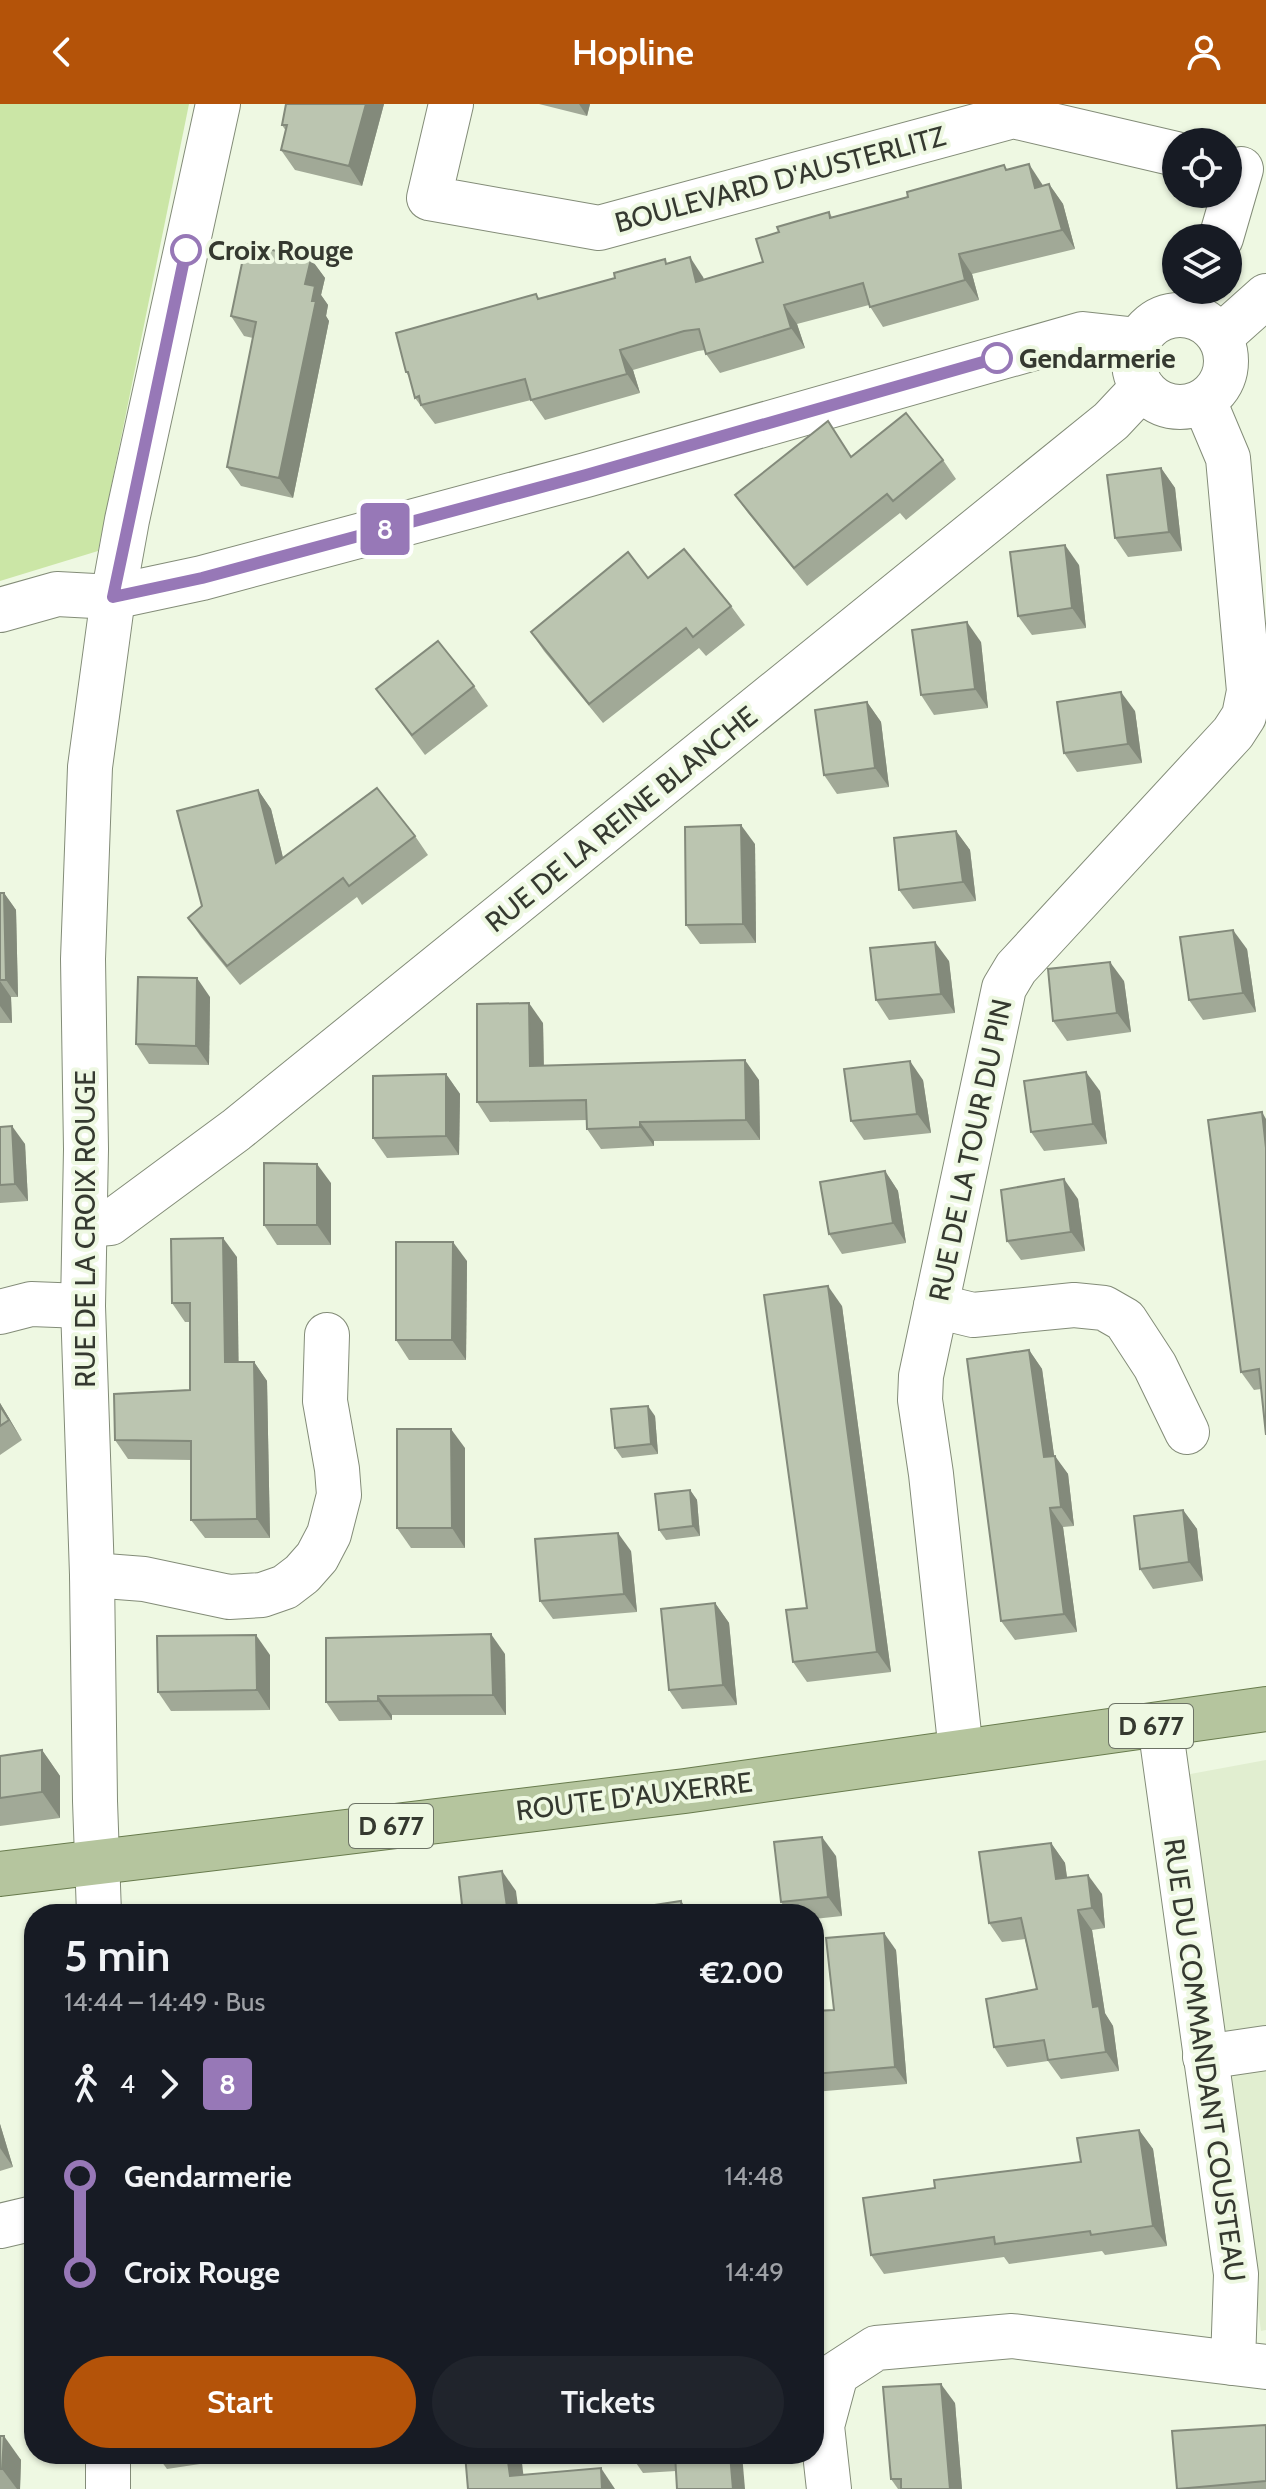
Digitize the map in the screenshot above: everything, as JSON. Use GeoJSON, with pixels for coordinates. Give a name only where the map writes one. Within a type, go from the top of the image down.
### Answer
{"type":"FeatureCollection","features":[{"type":"Feature","properties":{"kind":"main road","name":"ROUTE D'AUXERRE"},"geometry":{"type":"LineString","coordinates":[[0,1874],[685,1791],[1266,1709]]}},
{"type":"Feature","properties":{"kind":"street","name":"RUE DE LA CROIX ROUGE"},"geometry":{"type":"LineString","coordinates":[[98,1904],[83,1306],[83,959],[90,767],[113,597],[218,104]]}},
{"type":"Feature","properties":{"kind":"street","name":"BOULEVARD D'AUSTERLITZ"},"geometry":{"type":"LineString","coordinates":[[451,104],[429,198],[599,228],[1013,116],[1162,151]]}},
{"type":"Feature","properties":{"kind":"street"},"geometry":{"type":"LineString","coordinates":[[1226,224],[1245,168]]}},
{"type":"Feature","properties":{"kind":"street"},"geometry":{"type":"LineString","coordinates":[[1206,314],[1226,350],[1223,379],[1216,392],[1204,401],[1178,408],[1152,399],[1142,388],[1134,367],[1138,340],[1148,327],[1161,318],[1206,314],[1266,296]]}},
{"type":"Feature","properties":{"kind":"street"},"geometry":{"type":"LineString","coordinates":[[0,610],[57,594],[113,597],[202,578],[586,475],[1083,334],[1138,340]]}},
{"type":"Feature","properties":{"kind":"street","name":"RUE DE LA REINE BLANCHE"},"geometry":{"type":"LineString","coordinates":[[85,1225],[110,1223],[236,1130],[1111,421],[1142,388]]}},
{"type":"Feature","properties":{"kind":"street","name":"RUE DE LA TOUR DU PIN"},"geometry":{"type":"LineString","coordinates":[[961,1752],[920,1400],[921,1376],[1004,988],[1016,968],[1233,733],[1244,716],[1249,691],[1228,458],[1204,401]]}},
{"type":"Feature","properties":{"kind":"street"},"geometry":{"type":"LineString","coordinates":[[0,1312],[31,1304],[83,1306]]}},
{"type":"Feature","properties":{"kind":"street"},"geometry":{"type":"LineString","coordinates":[[936,1306],[973,1315],[1074,1305],[1104,1308],[1125,1320],[1155,1366],[1187,1432]]}},
{"type":"Feature","properties":{"kind":"street"},"geometry":{"type":"LineString","coordinates":[[92,1575],[144,1579],[229,1597],[262,1595],[285,1587],[302,1574],[317,1557],[329,1534],[339,1495],[325,1401],[327,1335]]}},
{"type":"Feature","properties":{"kind":"street","name":"RUE DU COMMANDANT COUSTEAU"},"geometry":{"type":"LineString","coordinates":[[1160,1725],[1236,2274],[1251,2301],[1250,2365]]}},
{"type":"Feature","properties":{"kind":"street"},"geometry":{"type":"LineString","coordinates":[[1205,2057],[1266,2048]]}},
{"type":"Feature","properties":{"kind":"street"},"geometry":{"type":"LineString","coordinates":[[0,2226],[24,2220]]}},
{"type":"Feature","properties":{"kind":"street"},"geometry":{"type":"LineString","coordinates":[[824,2419],[836,2374],[876,2348],[1012,2336],[1250,2365]]}},
{"type":"Feature","properties":{"kind":"street"},"geometry":{"type":"LineString","coordinates":[[824,2444],[829,2489]]}},
{"type":"Feature","properties":{"kind":"street"},"geometry":{"type":"LineString","coordinates":[[108,2464],[108,2489]]}},
{"type":"Feature","properties":{"kind":"shaded area"},"geometry":{"type":"Polygon","coordinates":[[[1266,1760],[1266,2330],[1261,2331],[1185,1775],[1266,1760]]]}},
{"type":"Feature","properties":{"kind":"green space"},"geometry":{"type":"Polygon","coordinates":[[[0,104],[189,104],[98,551],[0,581],[0,104]]]}},
{"type":"Feature","properties":{"kind":"building"},"geometry":{"type":"Polygon","coordinates":[[[286,104],[366,104],[349,166],[281,150],[287,125],[282,125],[286,104]]]}},
{"type":"Feature","properties":{"kind":"building"},"geometry":{"type":"Polygon","coordinates":[[[1029,164],[1035,188],[1049,184],[1062,230],[959,254],[965,280],[870,307],[863,283],[784,305],[791,328],[706,354],[699,329],[684,331],[620,350],[627,374],[531,400],[525,379],[421,405],[419,396],[415,398],[396,333],[536,294],[538,299],[615,278],[614,273],[665,259],[666,264],[690,257],[696,282],[763,262],[756,239],[779,232],[777,227],[829,212],[830,218],[908,197],[907,192],[1004,165],[1006,170],[1029,164]]]}},
{"type":"Feature","properties":{"kind":"building"},"geometry":{"type":"Polygon","coordinates":[[[246,244],[311,259],[305,284],[315,286],[312,301],[316,301],[279,478],[227,467],[256,322],[231,316],[246,244]]]}},
{"type":"Feature","properties":{"kind":"building"},"geometry":{"type":"Polygon","coordinates":[[[906,413],[943,460],[893,501],[887,494],[794,568],[735,495],[828,421],[851,457],[906,413]]]}},
{"type":"Feature","properties":{"kind":"building"},"geometry":{"type":"Polygon","coordinates":[[[1161,468],[1169,532],[1115,538],[1107,475],[1161,468]]]}},
{"type":"Feature","properties":{"kind":"building"},"geometry":{"type":"Polygon","coordinates":[[[1065,545],[1072,608],[1018,616],[1010,552],[1065,545]]]}},
{"type":"Feature","properties":{"kind":"building"},"geometry":{"type":"Polygon","coordinates":[[[684,549],[731,606],[693,637],[686,628],[589,704],[531,632],[628,552],[648,578],[684,549]]]}},
{"type":"Feature","properties":{"kind":"building"},"geometry":{"type":"Polygon","coordinates":[[[967,622],[975,689],[921,695],[912,630],[967,622]]]}},
{"type":"Feature","properties":{"kind":"building"},"geometry":{"type":"Polygon","coordinates":[[[438,641],[474,686],[412,735],[376,689],[438,641]]]}},
{"type":"Feature","properties":{"kind":"building"},"geometry":{"type":"Polygon","coordinates":[[[1121,692],[1128,744],[1064,753],[1057,702],[1121,692]]]}},
{"type":"Feature","properties":{"kind":"building"},"geometry":{"type":"Polygon","coordinates":[[[867,702],[875,768],[824,775],[815,710],[867,702]]]}},
{"type":"Feature","properties":{"kind":"building"},"geometry":{"type":"Polygon","coordinates":[[[377,788],[415,836],[349,886],[343,878],[227,966],[188,918],[202,906],[177,811],[258,790],[276,863],[377,788]]]}},
{"type":"Feature","properties":{"kind":"building"},"geometry":{"type":"Polygon","coordinates":[[[741,825],[743,924],[686,925],[685,827],[741,825]]]}},
{"type":"Feature","properties":{"kind":"building"},"geometry":{"type":"Polygon","coordinates":[[[956,831],[963,882],[899,890],[894,838],[956,831]]]}},
{"type":"Feature","properties":{"kind":"building"},"geometry":{"type":"Polygon","coordinates":[[[0,893],[4,893],[6,980],[0,980],[0,893]]]}},
{"type":"Feature","properties":{"kind":"building"},"geometry":{"type":"Polygon","coordinates":[[[1233,930],[1243,993],[1189,1000],[1180,937],[1233,930]]]}},
{"type":"Feature","properties":{"kind":"building"},"geometry":{"type":"Polygon","coordinates":[[[935,942],[941,994],[876,1000],[870,948],[935,942]]]}},
{"type":"Feature","properties":{"kind":"building"},"geometry":{"type":"Polygon","coordinates":[[[1110,962],[1117,1013],[1053,1021],[1048,969],[1110,962]]]}},
{"type":"Feature","properties":{"kind":"building"},"geometry":{"type":"Polygon","coordinates":[[[138,977],[197,978],[196,1046],[136,1044],[138,977]]]}},
{"type":"Feature","properties":{"kind":"building"},"geometry":{"type":"Polygon","coordinates":[[[529,1003],[530,1066],[745,1060],[746,1120],[640,1122],[640,1127],[587,1129],[586,1100],[477,1102],[477,1004],[529,1003]]]}},
{"type":"Feature","properties":{"kind":"building"},"geometry":{"type":"Polygon","coordinates":[[[910,1061],[917,1114],[851,1121],[844,1069],[910,1061]]]}},
{"type":"Feature","properties":{"kind":"building"},"geometry":{"type":"Polygon","coordinates":[[[1086,1072],[1093,1124],[1031,1132],[1024,1081],[1086,1072]]]}},
{"type":"Feature","properties":{"kind":"building"},"geometry":{"type":"Polygon","coordinates":[[[446,1074],[446,1136],[373,1138],[373,1076],[446,1074]]]}},
{"type":"Feature","properties":{"kind":"building"},"geometry":{"type":"Polygon","coordinates":[[[1262,1112],[1266,1148],[1266,1435],[1259,1369],[1241,1372],[1208,1120],[1262,1112]]]}},
{"type":"Feature","properties":{"kind":"building"},"geometry":{"type":"Polygon","coordinates":[[[12,1126],[15,1184],[0,1185],[0,1127],[12,1126]]]}},
{"type":"Feature","properties":{"kind":"building"},"geometry":{"type":"Polygon","coordinates":[[[264,1163],[317,1164],[317,1225],[264,1225],[264,1163]]]}},
{"type":"Feature","properties":{"kind":"building"},"geometry":{"type":"Polygon","coordinates":[[[885,1171],[893,1223],[829,1234],[820,1182],[885,1171]]]}},
{"type":"Feature","properties":{"kind":"building"},"geometry":{"type":"Polygon","coordinates":[[[1064,1179],[1071,1232],[1007,1241],[1001,1190],[1064,1179]]]}},
{"type":"Feature","properties":{"kind":"building"},"geometry":{"type":"Polygon","coordinates":[[[223,1238],[225,1362],[254,1362],[257,1519],[191,1520],[191,1441],[115,1440],[114,1394],[190,1390],[190,1303],[172,1303],[171,1239],[223,1238]]]}},
{"type":"Feature","properties":{"kind":"building"},"geometry":{"type":"Polygon","coordinates":[[[396,1242],[453,1242],[452,1340],[396,1340],[396,1242]]]}},
{"type":"Feature","properties":{"kind":"building"},"geometry":{"type":"Polygon","coordinates":[[[828,1286],[877,1652],[793,1662],[786,1610],[807,1608],[764,1295],[828,1286]]]}},
{"type":"Feature","properties":{"kind":"building"},"geometry":{"type":"Polygon","coordinates":[[[1029,1350],[1044,1457],[1055,1456],[1061,1507],[1050,1508],[1064,1614],[1001,1621],[967,1359],[1029,1350]]]}},
{"type":"Feature","properties":{"kind":"building"},"geometry":{"type":"Polygon","coordinates":[[[0,1406],[9,1420],[0,1426],[0,1406]]]}},
{"type":"Feature","properties":{"kind":"building"},"geometry":{"type":"Polygon","coordinates":[[[648,1406],[651,1444],[615,1448],[611,1409],[648,1406]]]}},
{"type":"Feature","properties":{"kind":"building"},"geometry":{"type":"Polygon","coordinates":[[[397,1429],[451,1429],[452,1528],[397,1528],[397,1429]]]}},
{"type":"Feature","properties":{"kind":"building"},"geometry":{"type":"Polygon","coordinates":[[[690,1490],[693,1526],[659,1530],[655,1494],[690,1490]]]}},
{"type":"Feature","properties":{"kind":"building"},"geometry":{"type":"Polygon","coordinates":[[[1183,1510],[1189,1562],[1140,1569],[1134,1516],[1183,1510]]]}},
{"type":"Feature","properties":{"kind":"building"},"geometry":{"type":"Polygon","coordinates":[[[618,1533],[624,1594],[540,1601],[535,1539],[618,1533]]]}},
{"type":"Feature","properties":{"kind":"building"},"geometry":{"type":"Polygon","coordinates":[[[715,1603],[723,1685],[669,1690],[661,1609],[715,1603]]]}},
{"type":"Feature","properties":{"kind":"building"},"geometry":{"type":"Polygon","coordinates":[[[491,1634],[493,1695],[378,1696],[378,1701],[326,1702],[326,1638],[491,1634]]]}},
{"type":"Feature","properties":{"kind":"building"},"geometry":{"type":"Polygon","coordinates":[[[256,1635],[257,1690],[158,1692],[157,1636],[256,1635]]]}},
{"type":"Feature","properties":{"kind":"building"},"geometry":{"type":"Polygon","coordinates":[[[42,1750],[42,1792],[0,1798],[0,1756],[42,1750]]]}},
{"type":"Feature","properties":{"kind":"building"},"geometry":{"type":"Polygon","coordinates":[[[822,1837],[828,1897],[781,1902],[774,1842],[822,1837]]]}},
{"type":"Feature","properties":{"kind":"building"},"geometry":{"type":"Polygon","coordinates":[[[1051,1843],[1056,1879],[1088,1875],[1092,1908],[1078,1910],[1093,2007],[1099,2006],[1106,2052],[1048,2060],[1044,2040],[994,2047],[986,1999],[1037,1989],[1021,1918],[989,1923],[979,1852],[1051,1843]]]}},
{"type":"Feature","properties":{"kind":"building"},"geometry":{"type":"Polygon","coordinates":[[[502,1871],[507,1904],[462,1904],[459,1877],[502,1871]]]}},
{"type":"Feature","properties":{"kind":"building"},"geometry":{"type":"Polygon","coordinates":[[[884,1933],[895,2067],[824,2073],[824,2010],[834,2010],[826,1938],[884,1933]]]}},
{"type":"Feature","properties":{"kind":"building"},"geometry":{"type":"Polygon","coordinates":[[[1139,2130],[1153,2226],[995,2244],[994,2237],[871,2255],[863,2198],[935,2188],[934,2180],[1081,2162],[1077,2138],[1139,2130]]]}},
{"type":"Feature","properties":{"kind":"building"},"geometry":{"type":"Polygon","coordinates":[[[941,2384],[950,2489],[901,2489],[901,2479],[891,2479],[883,2387],[941,2384]]]}},
{"type":"Feature","properties":{"kind":"building"},"geometry":{"type":"Polygon","coordinates":[[[1266,2425],[1266,2481],[1177,2489],[1172,2431],[1266,2425]]]}},
{"type":"Feature","properties":{"kind":"building"},"geometry":{"type":"Polygon","coordinates":[[[0,2436],[4,2436],[2,2469],[0,2469],[0,2436]]]}},
{"type":"Feature","properties":{"kind":"building"},"geometry":{"type":"Polygon","coordinates":[[[466,2464],[508,2464],[510,2476],[601,2468],[602,2489],[468,2489],[466,2464]]]}},
{"type":"Feature","properties":{"kind":"building"},"geometry":{"type":"Polygon","coordinates":[[[676,2464],[731,2464],[733,2489],[677,2489],[676,2464]]]}},
{"type":"Feature","properties":{"kind":"bus line","name":"8"},"geometry":{"type":"LineString","coordinates":[[186,250],[113,597],[202,578],[586,475],[997,358]]}},
{"type":"Feature","properties":{"kind":"place","name":"Croix Rouge"},"geometry":{"type":"Point","coordinates":[186,250]}},
{"type":"Feature","properties":{"kind":"place","name":"Gendarmerie"},"geometry":{"type":"Point","coordinates":[997,358]}}]}
